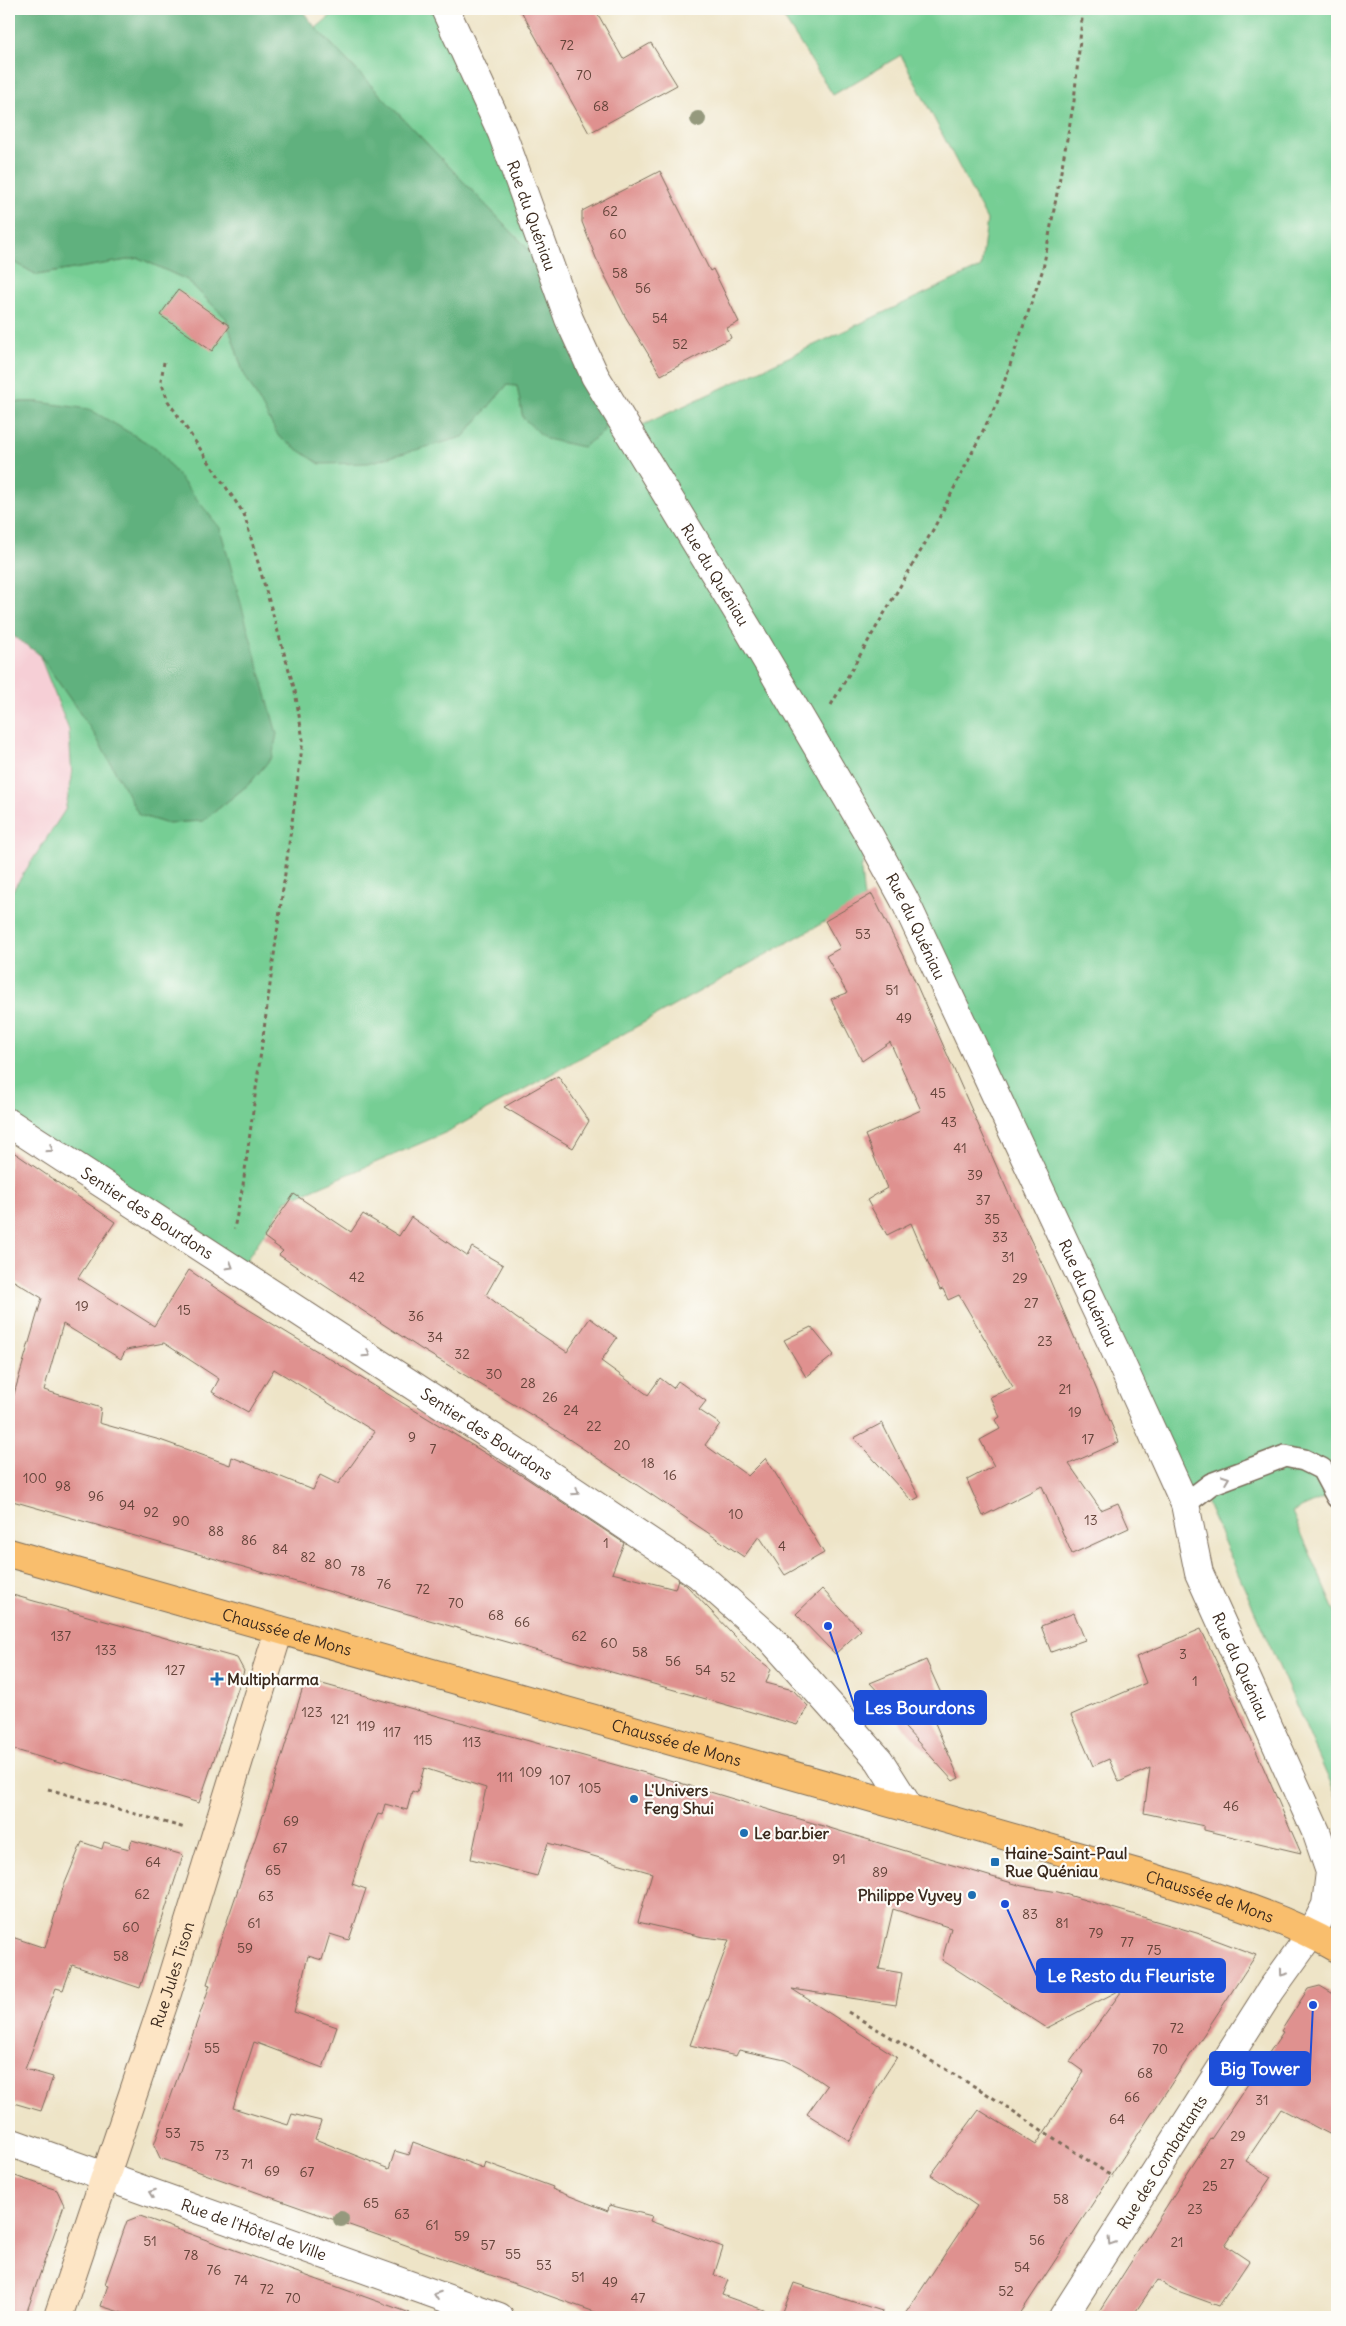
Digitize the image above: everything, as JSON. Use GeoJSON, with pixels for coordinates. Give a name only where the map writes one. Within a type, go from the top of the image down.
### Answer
{"type":"FeatureCollection","features":[{"type":"Feature","properties":{"kind":"main road","name":"Chaussée de Mons"},"geometry":{"type":"LineString","coordinates":[[9,1553],[1213,1896],[1312,1933],[1337,1948]]}},
{"type":"Feature","properties":{"kind":"street","name":"Rue du Quéniau"},"geometry":{"type":"LineString","coordinates":[[445,9],[502,133],[569,319],[595,376],[869,835],[904,899],[1185,1504],[1199,1574],[1327,1830],[1330,1872]]}},
{"type":"Feature","properties":{"kind":"street","name":"Sentier des Bourdons"},"geometry":{"type":"LineString","coordinates":[[9,1123],[526,1459],[698,1574],[770,1638],[879,1760],[910,1809]]}},
{"type":"Feature","properties":{"kind":"street","name":"Rue Jules Tison"},"geometry":{"type":"LineString","coordinates":[[58,2317],[166,1993],[279,1630]]}},
{"type":"Feature","properties":{"kind":"street","name":"Rue des Combattants"},"geometry":{"type":"LineString","coordinates":[[1063,2317],[1271,1990],[1312,1933],[1326,1905],[1330,1872]]}},
{"type":"Feature","properties":{"kind":"street","name":"Rue de l'Hôtel de Ville"},"geometry":{"type":"LineString","coordinates":[[9,2142],[499,2317]]}},
{"type":"Feature","properties":{"kind":"lane"},"geometry":{"type":"LineString","coordinates":[[1185,1504],[1211,1484],[1285,1456],[1304,1460],[1322,1469],[1337,1497]]}},
{"type":"Feature","properties":{"kind":"path"},"geometry":{"type":"LineString","coordinates":[[811,737],[934,528],[997,403],[1043,269],[1074,101],[1083,9]]}},
{"type":"Feature","properties":{"kind":"path"},"geometry":{"type":"LineString","coordinates":[[164,362],[161,381],[168,401],[244,514],[295,691],[303,740],[240,1207],[234,1228],[220,1260]]}},
{"type":"Feature","properties":{"kind":"path"},"geometry":{"type":"LineString","coordinates":[[48,1789],[215,1836]]}},
{"type":"Feature","properties":{"kind":"path"},"geometry":{"type":"LineString","coordinates":[[848,2012],[984,2092],[1141,2195]]}},
{"type":"Feature","properties":{"kind":"shaded area"},"geometry":{"type":"Polygon","coordinates":[[[9,633],[39,654],[69,730],[72,778],[65,810],[9,896],[9,633]]]}},
{"type":"Feature","properties":{"kind":"green space"},"geometry":{"type":"Polygon","coordinates":[[[9,9],[301,9],[316,28],[553,275],[611,402],[603,432],[583,447],[546,439],[523,418],[517,386],[507,385],[463,437],[368,463],[320,464],[279,437],[243,372],[226,318],[187,280],[139,258],[37,275],[9,259],[9,9]]]}},
{"type":"Feature","properties":{"kind":"green space"},"geometry":{"type":"Polygon","coordinates":[[[339,9],[442,9],[553,275],[316,28],[339,9]]]}},
{"type":"Feature","properties":{"kind":"green space"},"geometry":{"type":"Polygon","coordinates":[[[778,9],[1337,9],[1337,1492],[1292,1512],[1337,1615],[1337,1798],[1202,1492],[1185,1504],[869,836],[861,870],[864,900],[447,1132],[286,1201],[239,1271],[9,1123],[9,896],[65,810],[72,778],[69,730],[39,654],[95,735],[140,815],[165,823],[203,821],[249,784],[272,757],[39,402],[9,402],[9,259],[37,275],[139,258],[187,280],[226,318],[243,372],[463,437],[507,385],[517,386],[523,418],[611,402],[628,432],[981,267],[987,220],[901,55],[833,95],[778,9]]]}},
{"type":"Feature","properties":{"kind":"green space"},"geometry":{"type":"Polygon","coordinates":[[[9,402],[38,402],[89,409],[156,448],[220,528],[277,734],[272,757],[249,784],[203,821],[165,823],[139,815],[95,735],[39,654],[9,633],[9,402]]]}},
{"type":"Feature","properties":{"kind":"building"},"geometry":{"type":"Polygon","coordinates":[[[520,9],[595,9],[623,59],[651,43],[677,85],[589,133],[520,9]]]}},
{"type":"Feature","properties":{"kind":"building"},"geometry":{"type":"Polygon","coordinates":[[[660,171],[710,271],[713,269],[739,322],[727,328],[731,338],[661,375],[625,316],[596,258],[582,222],[582,211],[660,171]]]}},
{"type":"Feature","properties":{"kind":"building"},"geometry":{"type":"Polygon","coordinates":[[[178,290],[230,326],[212,351],[160,315],[178,290]]]}},
{"type":"Feature","properties":{"kind":"building"},"geometry":{"type":"Polygon","coordinates":[[[872,894],[910,970],[1011,1199],[1049,1278],[1119,1442],[1069,1464],[1101,1510],[1118,1503],[1129,1528],[1072,1554],[1042,1486],[983,1516],[967,1480],[994,1466],[980,1440],[1000,1429],[995,1420],[1000,1417],[990,1397],[1013,1387],[959,1295],[948,1300],[943,1289],[940,1290],[911,1223],[887,1235],[867,1200],[887,1188],[865,1135],[921,1110],[890,1042],[862,1061],[831,999],[847,993],[826,956],[840,948],[825,921],[872,894]]]}},
{"type":"Feature","properties":{"kind":"building"},"geometry":{"type":"Polygon","coordinates":[[[558,1076],[589,1121],[573,1148],[504,1107],[558,1076]]]}},
{"type":"Feature","properties":{"kind":"building"},"geometry":{"type":"Polygon","coordinates":[[[9,1149],[115,1222],[78,1278],[154,1326],[189,1270],[238,1303],[526,1478],[624,1543],[612,1573],[675,1589],[678,1579],[754,1656],[771,1669],[766,1683],[793,1690],[808,1706],[797,1725],[9,1500],[9,1411],[42,1298],[9,1278],[9,1149]],[[63,1324],[44,1390],[101,1408],[99,1423],[160,1440],[230,1465],[232,1457],[313,1490],[320,1475],[338,1484],[375,1432],[274,1369],[248,1412],[212,1392],[219,1379],[164,1343],[126,1350],[121,1359],[63,1324]]]}},
{"type":"Feature","properties":{"kind":"building"},"geometry":{"type":"Polygon","coordinates":[[[294,1194],[351,1232],[363,1214],[399,1236],[411,1217],[467,1256],[472,1247],[503,1265],[486,1295],[516,1318],[567,1352],[590,1318],[617,1338],[601,1361],[648,1395],[660,1378],[673,1388],[678,1381],[706,1401],[699,1410],[720,1424],[705,1445],[748,1476],[766,1458],[824,1553],[785,1575],[759,1536],[744,1557],[545,1423],[421,1349],[279,1255],[283,1251],[264,1237],[294,1194]]]}},
{"type":"Feature","properties":{"kind":"building"},"geometry":{"type":"Polygon","coordinates":[[[811,1327],[834,1355],[806,1377],[784,1340],[811,1327]]]}},
{"type":"Feature","properties":{"kind":"building"},"geometry":{"type":"Polygon","coordinates":[[[882,1423],[919,1497],[912,1501],[854,1438],[882,1423]]]}},
{"type":"Feature","properties":{"kind":"building"},"geometry":{"type":"Polygon","coordinates":[[[822,1589],[861,1630],[835,1654],[796,1614],[822,1589]]]}},
{"type":"Feature","properties":{"kind":"building"},"geometry":{"type":"Polygon","coordinates":[[[9,1594],[237,1658],[244,1671],[199,1803],[63,1762],[63,1764],[9,1748],[9,1594]]]}},
{"type":"Feature","properties":{"kind":"building"},"geometry":{"type":"Polygon","coordinates":[[[1074,1613],[1085,1640],[1051,1652],[1041,1626],[1074,1613]]]}},
{"type":"Feature","properties":{"kind":"building"},"geometry":{"type":"Polygon","coordinates":[[[1201,1629],[1301,1853],[1204,1830],[1204,1826],[1144,1813],[1150,1768],[1119,1782],[1109,1759],[1093,1766],[1071,1715],[1146,1683],[1136,1657],[1201,1629]]]}},
{"type":"Feature","properties":{"kind":"building"},"geometry":{"type":"Polygon","coordinates":[[[926,1660],[944,1700],[928,1707],[959,1778],[953,1781],[880,1700],[883,1697],[870,1683],[926,1660]]]}},
{"type":"Feature","properties":{"kind":"building"},"geometry":{"type":"Polygon","coordinates":[[[315,1682],[667,1779],[1022,1886],[1058,1892],[1200,1934],[1256,1955],[1018,2317],[903,2317],[977,2206],[931,2175],[979,2110],[1036,2145],[1084,2072],[1070,2062],[1124,1988],[1047,2028],[942,1960],[951,1928],[893,1909],[879,1969],[902,1973],[896,2005],[792,1989],[897,2057],[878,2086],[850,2141],[807,2114],[827,2086],[801,2068],[785,2060],[739,2050],[736,2056],[690,2045],[729,1940],[703,1937],[638,1922],[652,1873],[548,1843],[537,1876],[471,1859],[486,1788],[424,1768],[417,1793],[412,1791],[407,1810],[385,1804],[382,1815],[378,1814],[365,1844],[352,1884],[366,1889],[349,1940],[330,1934],[322,1960],[308,1956],[294,2012],[337,2027],[323,2068],[254,2042],[233,2108],[288,2125],[292,2114],[321,2121],[315,2139],[389,2169],[395,2151],[409,2155],[413,2142],[483,2168],[485,2162],[553,2187],[552,2189],[608,2211],[609,2205],[652,2216],[650,2221],[723,2247],[714,2275],[728,2280],[722,2295],[772,2313],[771,2317],[609,2317],[160,2158],[154,2145],[210,1985],[207,1984],[218,1948],[269,1798],[303,1687],[315,1682]]]}},
{"type":"Feature","properties":{"kind":"building"},"geometry":{"type":"Polygon","coordinates":[[[132,1840],[183,1855],[140,1988],[72,1965],[63,1990],[56,1988],[25,2069],[53,2077],[41,2111],[10,2102],[9,2106],[9,1936],[45,1948],[63,1888],[82,1842],[102,1849],[104,1842],[129,1849],[132,1840]]]}},
{"type":"Feature","properties":{"kind":"building"},"geometry":{"type":"Polygon","coordinates":[[[1320,1986],[1337,1996],[1337,2138],[1281,2109],[1246,2161],[1271,2177],[1225,2245],[1249,2261],[1219,2306],[1175,2290],[1157,2280],[1132,2317],[1096,2317],[1210,2138],[1283,2032],[1281,2031],[1308,1989],[1320,1986]]]}},
{"type":"Feature","properties":{"kind":"building"},"geometry":{"type":"Polygon","coordinates":[[[9,2174],[57,2190],[64,2205],[25,2317],[9,2317],[9,2174]]]}},
{"type":"Feature","properties":{"kind":"building"},"geometry":{"type":"Polygon","coordinates":[[[140,2216],[410,2313],[409,2317],[135,2317],[101,2306],[108,2285],[105,2284],[127,2221],[140,2216]]]}},
{"type":"Feature","properties":{"kind":"building"},"geometry":{"type":"Polygon","coordinates":[[[794,2283],[882,2311],[881,2317],[781,2317],[794,2283]]]}},
{"type":"Feature","properties":{"kind":"place","name":"Les Bourdons"},"geometry":{"type":"Point","coordinates":[828,1626]}},
{"type":"Feature","properties":{"kind":"place","name":"Multipharma"},"geometry":{"type":"Point","coordinates":[217,1679]}},
{"type":"Feature","properties":{"kind":"place","name":"L'Univers Feng Shui"},"geometry":{"type":"Point","coordinates":[634,1799]}},
{"type":"Feature","properties":{"kind":"place","name":"Le bar.bier"},"geometry":{"type":"Point","coordinates":[744,1833]}},
{"type":"Feature","properties":{"kind":"place","name":"Haine-Saint-Paul Rue Quéniau"},"geometry":{"type":"Point","coordinates":[995,1862]}},
{"type":"Feature","properties":{"kind":"place","name":"Philippe Vyvey"},"geometry":{"type":"Point","coordinates":[972,1895]}},
{"type":"Feature","properties":{"kind":"place","name":"Le Resto du Fleuriste"},"geometry":{"type":"Point","coordinates":[1005,1904]}},
{"type":"Feature","properties":{"kind":"place","name":"Big Tower"},"geometry":{"type":"Point","coordinates":[1313,2005]}}]}
